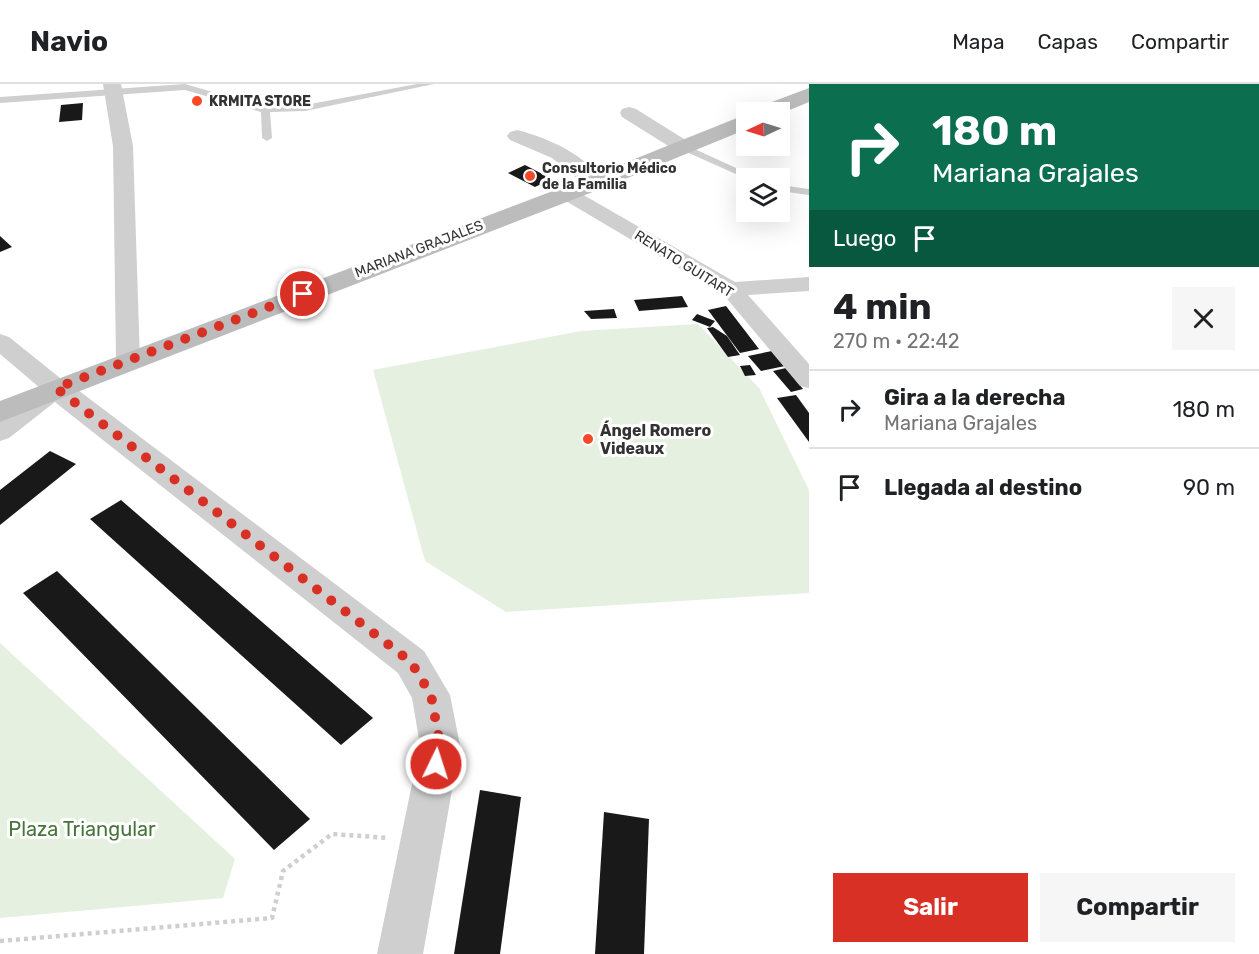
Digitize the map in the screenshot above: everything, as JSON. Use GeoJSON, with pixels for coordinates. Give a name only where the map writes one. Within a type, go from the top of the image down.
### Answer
{"type":"FeatureCollection","features":[{"type":"Feature","properties":{"kind":"main road"},"geometry":{"type":"LineString","coordinates":[[790,102],[809,94]]}},
{"type":"Feature","properties":{"kind":"main road","name":"MARIANA GRAJALES"},"geometry":{"type":"LineString","coordinates":[[0,412],[56,388],[595,183],[736,126]]}},
{"type":"Feature","properties":{"kind":"street"},"geometry":{"type":"LineString","coordinates":[[113,88],[123,146],[128,361]]}},
{"type":"Feature","properties":{"kind":"street"},"geometry":{"type":"LineString","coordinates":[[628,113],[685,148]]}},
{"type":"Feature","properties":{"kind":"street"},"geometry":{"type":"LineString","coordinates":[[517,136],[553,149],[573,161],[595,183]]}},
{"type":"Feature","properties":{"kind":"street","name":"RENATO GUITART"},"geometry":{"type":"LineString","coordinates":[[566,193],[731,290],[809,380]]}},
{"type":"Feature","properties":{"kind":"street"},"geometry":{"type":"LineString","coordinates":[[731,290],[809,284]]}},
{"type":"Feature","properties":{"kind":"street"},"geometry":{"type":"LineString","coordinates":[[0,342],[56,388],[411,662],[431,695],[440,745],[400,954]]}},
{"type":"Feature","properties":{"kind":"street","name":"MARIANA GRAJALES"},"geometry":{"type":"LineString","coordinates":[[0,432],[56,388]]}},
{"type":"Feature","properties":{"kind":"lane"},"geometry":{"type":"LineString","coordinates":[[0,100],[113,88],[185,87],[265,110],[305,108],[430,84]]}},
{"type":"Feature","properties":{"kind":"lane"},"geometry":{"type":"LineString","coordinates":[[265,110],[267,138]]}},
{"type":"Feature","properties":{"kind":"lane"},"geometry":{"type":"LineString","coordinates":[[685,148],[736,170]]}},
{"type":"Feature","properties":{"kind":"lane"},"geometry":{"type":"LineString","coordinates":[[790,189],[809,192]]}},
{"type":"Feature","properties":{"kind":"path"},"geometry":{"type":"LineString","coordinates":[[0,941],[272,918],[283,871],[332,834],[421,840]]}},
{"type":"Feature","properties":{"kind":"green space","name":"Ángel Romero Videaux"},"geometry":{"type":"Polygon","coordinates":[[[698,324],[759,388],[809,490],[809,593],[506,612],[425,561],[373,370],[581,331],[698,324]]]}},
{"type":"Feature","properties":{"kind":"green space","name":"Plaza Triangular"},"geometry":{"type":"Polygon","coordinates":[[[0,643],[235,859],[223,898],[0,918],[0,643]]]}},
{"type":"Feature","properties":{"kind":"building"},"geometry":{"type":"Polygon","coordinates":[[[83,103],[82,120],[59,122],[61,105],[83,103]]]}},
{"type":"Feature","properties":{"kind":"building","name":"Consultorio Médico de la Familia"},"geometry":{"type":"Polygon","coordinates":[[[525,165],[552,179],[535,187],[508,173],[525,165]]]}},
{"type":"Feature","properties":{"kind":"building"},"geometry":{"type":"Polygon","coordinates":[[[0,236],[12,247],[0,252],[0,236]]]}},
{"type":"Feature","properties":{"kind":"building"},"geometry":{"type":"Polygon","coordinates":[[[682,296],[688,307],[639,311],[634,300],[682,296]]]}},
{"type":"Feature","properties":{"kind":"building"},"geometry":{"type":"Polygon","coordinates":[[[726,306],[759,349],[740,353],[708,310],[726,306]]]}},
{"type":"Feature","properties":{"kind":"building"},"geometry":{"type":"Polygon","coordinates":[[[614,309],[617,318],[591,319],[584,311],[614,309]]]}},
{"type":"Feature","properties":{"kind":"building"},"geometry":{"type":"Polygon","coordinates":[[[697,314],[715,321],[710,327],[692,320],[697,314]]]}},
{"type":"Feature","properties":{"kind":"building"},"geometry":{"type":"Polygon","coordinates":[[[713,327],[727,336],[740,355],[728,357],[707,328],[713,327]]]}},
{"type":"Feature","properties":{"kind":"building"},"geometry":{"type":"Polygon","coordinates":[[[772,351],[785,366],[761,371],[748,356],[772,351]]]}},
{"type":"Feature","properties":{"kind":"building"},"geometry":{"type":"Polygon","coordinates":[[[750,365],[756,375],[745,376],[740,366],[750,365]]]}},
{"type":"Feature","properties":{"kind":"building"},"geometry":{"type":"Polygon","coordinates":[[[786,368],[803,389],[791,392],[773,371],[786,368]]]}},
{"type":"Feature","properties":{"kind":"building"},"geometry":{"type":"Polygon","coordinates":[[[796,395],[809,413],[809,442],[777,398],[796,395]]]}},
{"type":"Feature","properties":{"kind":"building"},"geometry":{"type":"Polygon","coordinates":[[[50,451],[76,464],[0,525],[0,490],[50,451]]]}},
{"type":"Feature","properties":{"kind":"building"},"geometry":{"type":"Polygon","coordinates":[[[121,500],[373,718],[341,745],[90,519],[121,500]]]}},
{"type":"Feature","properties":{"kind":"building"},"geometry":{"type":"Polygon","coordinates":[[[57,571],[310,819],[274,850],[23,593],[57,571]]]}},
{"type":"Feature","properties":{"kind":"building"},"geometry":{"type":"Polygon","coordinates":[[[480,790],[521,797],[500,954],[454,954],[480,790]]]}},
{"type":"Feature","properties":{"kind":"building"},"geometry":{"type":"Polygon","coordinates":[[[604,812],[649,819],[644,954],[595,954],[604,812]]]}},
{"type":"Feature","properties":{"kind":"place","name":"KRMITA STORE"},"geometry":{"type":"Point","coordinates":[197,101]}},
{"type":"Feature","properties":{"kind":"place","name":"Consultorio Médico de la Familia"},"geometry":{"type":"Point","coordinates":[530,176]}},
{"type":"Feature","properties":{"kind":"place","name":"Ángel Romero Videaux"},"geometry":{"type":"Point","coordinates":[588,439]}},
{"type":"Feature","properties":{"kind":"route"},"geometry":{"type":"LineString","coordinates":[[303,294],[56,388],[411,662],[431,695],[440,745],[436,764]]}}]}
